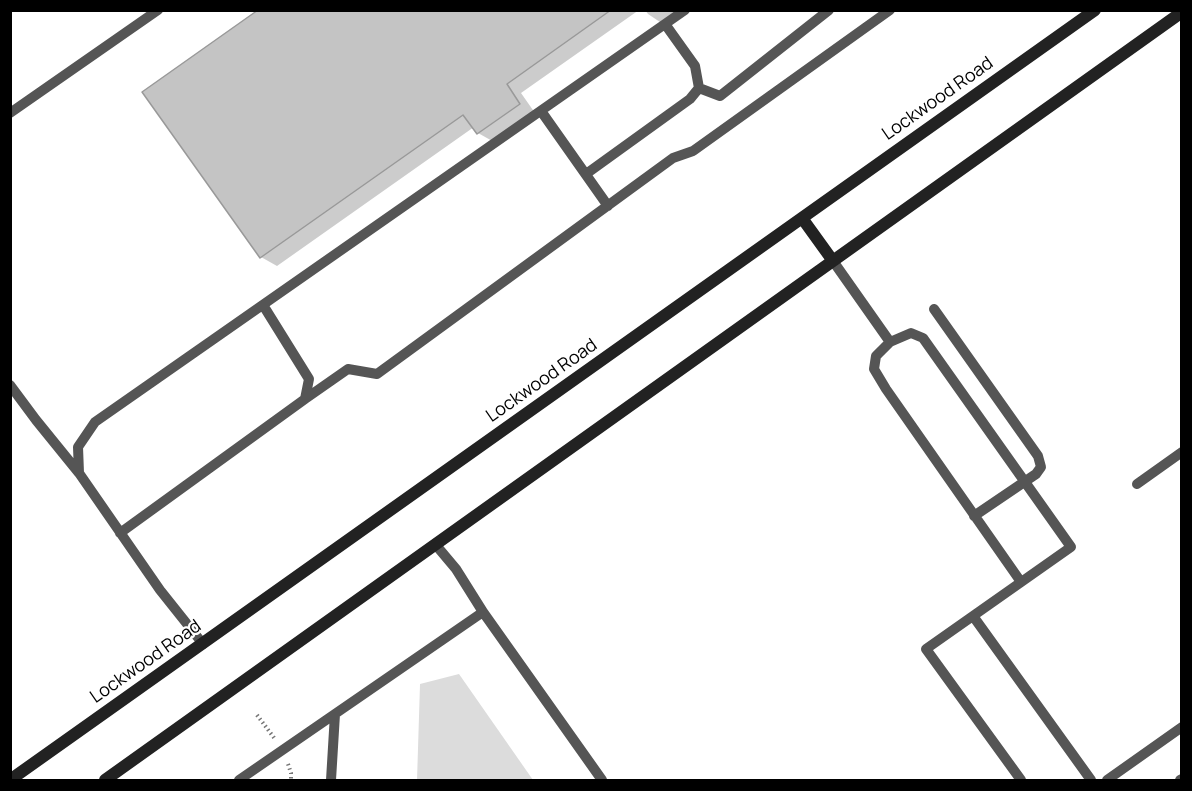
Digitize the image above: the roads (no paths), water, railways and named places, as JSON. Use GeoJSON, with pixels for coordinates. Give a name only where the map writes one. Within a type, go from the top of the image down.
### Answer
{"type":"FeatureCollection","features":[{"type":"Feature","properties":{"kind":"main road","name":"Lockwood Road"},"geometry":{"type":"LineString","coordinates":[[10,780],[1095,10]]}},
{"type":"Feature","properties":{"kind":"main road"},"geometry":{"type":"LineString","coordinates":[[105,780],[1182,12]]}},
{"type":"Feature","properties":{"kind":"main road"},"geometry":{"type":"LineString","coordinates":[[802,218],[833,261]]}},
{"type":"Feature","properties":{"kind":"lane"},"geometry":{"type":"LineString","coordinates":[[10,113],[158,10]]}},
{"type":"Feature","properties":{"kind":"lane"},"geometry":{"type":"LineString","coordinates":[[80,473],[78,447],[95,422],[685,10]]}},
{"type":"Feature","properties":{"kind":"lane"},"geometry":{"type":"LineString","coordinates":[[699,88],[720,96],[829,10]]}},
{"type":"Feature","properties":{"kind":"lane"},"geometry":{"type":"LineString","coordinates":[[120,533],[348,369],[377,374],[673,158],[693,151],[890,10]]}},
{"type":"Feature","properties":{"kind":"lane"},"geometry":{"type":"LineString","coordinates":[[586,174],[690,99],[699,88],[695,66],[665,24]]}},
{"type":"Feature","properties":{"kind":"lane"},"geometry":{"type":"LineString","coordinates":[[540,111],[608,206]]}},
{"type":"Feature","properties":{"kind":"lane"},"geometry":{"type":"LineString","coordinates":[[833,261],[890,342]]}},
{"type":"Feature","properties":{"kind":"lane"},"geometry":{"type":"LineString","coordinates":[[263,304],[309,379],[305,399]]}},
{"type":"Feature","properties":{"kind":"lane"},"geometry":{"type":"LineString","coordinates":[[934,309],[1038,456],[1041,467],[1036,474],[975,516]]}},
{"type":"Feature","properties":{"kind":"lane"},"geometry":{"type":"LineString","coordinates":[[1021,582],[874,369],[876,356],[890,342],[911,333],[923,338],[1071,547],[926,650],[1021,780]]}},
{"type":"Feature","properties":{"kind":"lane"},"geometry":{"type":"LineString","coordinates":[[10,385],[80,473],[160,590],[203,644]]}},
{"type":"Feature","properties":{"kind":"lane"},"geometry":{"type":"LineString","coordinates":[[1137,484],[1182,452]]}},
{"type":"Feature","properties":{"kind":"lane"},"geometry":{"type":"LineString","coordinates":[[435,544],[456,569],[483,612],[602,780]]}},
{"type":"Feature","properties":{"kind":"lane"},"geometry":{"type":"LineString","coordinates":[[239,780],[483,612]]}},
{"type":"Feature","properties":{"kind":"lane"},"geometry":{"type":"LineString","coordinates":[[973,616],[1091,780]]}},
{"type":"Feature","properties":{"kind":"lane"},"geometry":{"type":"LineString","coordinates":[[332,780],[335,714]]}},
{"type":"Feature","properties":{"kind":"lane"},"geometry":{"type":"LineString","coordinates":[[1107,780],[1182,727]]}}]}
